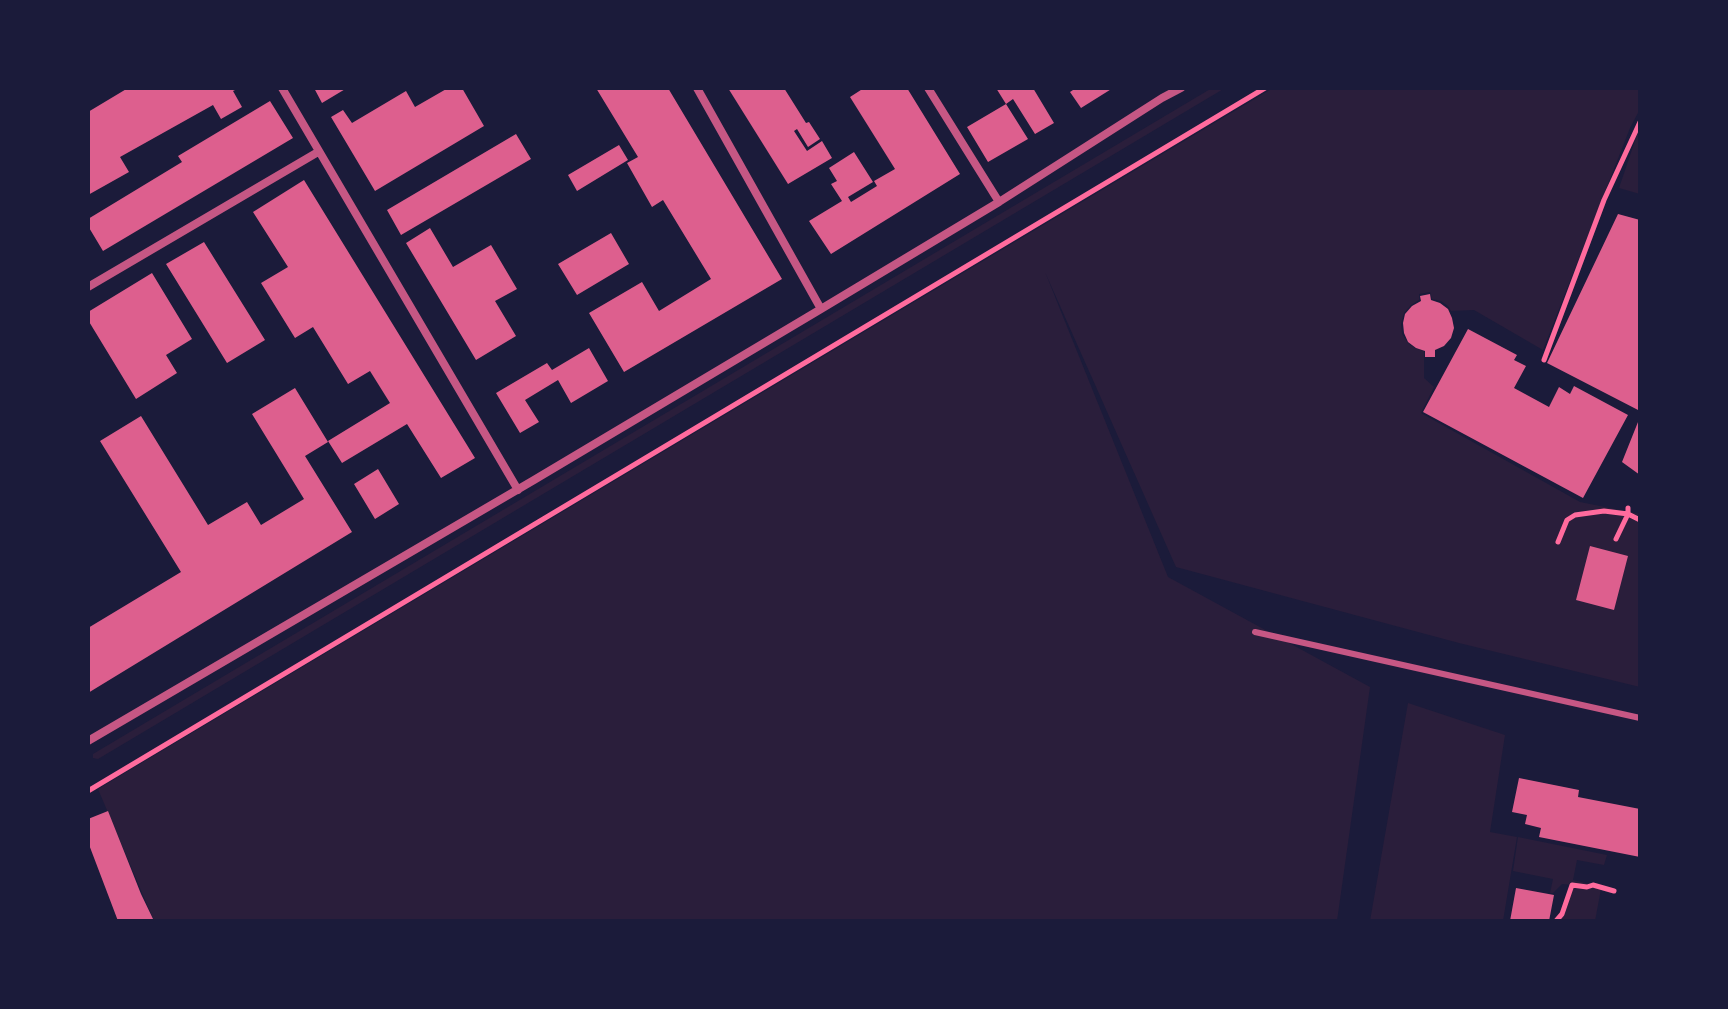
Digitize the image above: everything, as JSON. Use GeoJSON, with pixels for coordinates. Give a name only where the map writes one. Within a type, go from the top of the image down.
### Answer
{"type":"FeatureCollection","features":[{"type":"Feature","properties":{"kind":"street"},"geometry":{"type":"LineString","coordinates":[[282,88],[518,490]]}},
{"type":"Feature","properties":{"kind":"street"},"geometry":{"type":"LineString","coordinates":[[697,88],[821,309]]}},
{"type":"Feature","properties":{"kind":"street"},"geometry":{"type":"LineString","coordinates":[[928,88],[999,202]]}},
{"type":"Feature","properties":{"kind":"street"},"geometry":{"type":"LineString","coordinates":[[1156,88],[1162,98]]}},
{"type":"Feature","properties":{"kind":"street"},"geometry":{"type":"LineString","coordinates":[[88,741],[821,309],[1181,88]]}},
{"type":"Feature","properties":{"kind":"street"},"geometry":{"type":"LineString","coordinates":[[88,287],[318,152]]}},
{"type":"Feature","properties":{"kind":"lane"},"geometry":{"type":"LineString","coordinates":[[1255,632],[1640,718]]}},
{"type":"Feature","properties":{"kind":"path"},"geometry":{"type":"LineString","coordinates":[[88,791],[1265,88]]}},
{"type":"Feature","properties":{"kind":"path"},"geometry":{"type":"LineString","coordinates":[[1544,360],[1604,200],[1640,122]]}},
{"type":"Feature","properties":{"kind":"path"},"geometry":{"type":"LineString","coordinates":[[1558,542],[1567,520],[1575,515],[1628,511],[1640,520]]}},
{"type":"Feature","properties":{"kind":"path"},"geometry":{"type":"LineString","coordinates":[[1616,539],[1628,511]]}},
{"type":"Feature","properties":{"kind":"path"},"geometry":{"type":"LineString","coordinates":[[1556,921],[1562,914],[1572,885],[1593,885],[1614,891]]}},
{"type":"Feature","properties":{"kind":"shaded area"},"geometry":{"type":"Polygon","coordinates":[[[1212,88],[1225,88],[98,759],[93,758],[93,754],[1212,88]]]}},
{"type":"Feature","properties":{"kind":"shaded area"},"geometry":{"type":"Polygon","coordinates":[[[1273,88],[1640,88],[1640,109],[1543,350],[1474,310],[1451,311],[1441,301],[1432,299],[1430,292],[1419,294],[1419,300],[1404,313],[1401,324],[1402,334],[1408,343],[1424,351],[1424,378],[1434,387],[1421,413],[1580,502],[1640,514],[1640,687],[1459,643],[1176,567],[1045,272],[1168,577],[1370,687],[1337,921],[154,921],[98,789],[1273,88]]]}},
{"type":"Feature","properties":{"kind":"shaded area"},"geometry":{"type":"Polygon","coordinates":[[[1640,126],[1640,194],[1619,188],[1640,126]]]}},
{"type":"Feature","properties":{"kind":"shaded area"},"geometry":{"type":"Polygon","coordinates":[[[1408,703],[1505,735],[1490,832],[1517,837],[1503,921],[1370,921],[1408,703]]]}},
{"type":"Feature","properties":{"kind":"shaded area"},"geometry":{"type":"Polygon","coordinates":[[[1518,837],[1607,855],[1604,865],[1577,860],[1573,880],[1590,884],[1562,884],[1550,893],[1553,879],[1513,871],[1518,837]]]}},
{"type":"Feature","properties":{"kind":"shaded area"},"geometry":{"type":"Polygon","coordinates":[[[1572,887],[1601,889],[1595,921],[1561,921],[1572,887]]]}},
{"type":"Feature","properties":{"kind":"building"},"geometry":{"type":"Polygon","coordinates":[[[128,88],[239,88],[233,91],[242,107],[221,119],[213,105],[120,157],[129,172],[88,195],[88,112],[128,88]]]}},
{"type":"Feature","properties":{"kind":"building"},"geometry":{"type":"Polygon","coordinates":[[[314,88],[347,88],[322,103],[314,88]]]}},
{"type":"Feature","properties":{"kind":"building"},"geometry":{"type":"Polygon","coordinates":[[[448,88],[462,88],[484,126],[375,191],[331,117],[343,110],[352,123],[406,91],[415,107],[448,88]]]}},
{"type":"Feature","properties":{"kind":"building"},"geometry":{"type":"Polygon","coordinates":[[[596,88],[668,88],[782,279],[624,372],[589,313],[642,282],[659,311],[711,279],[663,200],[652,207],[627,163],[638,157],[596,88]]]}},
{"type":"Feature","properties":{"kind":"building"},"geometry":{"type":"Polygon","coordinates":[[[728,88],[784,88],[820,139],[808,147],[797,129],[794,131],[807,151],[822,141],[832,158],[788,184],[728,88]]]}},
{"type":"Feature","properties":{"kind":"building"},"geometry":{"type":"Polygon","coordinates":[[[864,88],[907,88],[960,174],[831,254],[809,221],[842,201],[831,184],[837,181],[829,168],[854,152],[873,182],[848,197],[851,202],[877,186],[874,181],[895,169],[850,97],[864,88]]]}},
{"type":"Feature","properties":{"kind":"building"},"geometry":{"type":"Polygon","coordinates":[[[996,88],[1033,88],[1054,123],[1035,134],[1013,99],[1006,104],[996,88]]]}},
{"type":"Feature","properties":{"kind":"building"},"geometry":{"type":"Polygon","coordinates":[[[1076,88],[1113,88],[1081,108],[1070,92],[1076,88]]]}},
{"type":"Feature","properties":{"kind":"building"},"geometry":{"type":"Polygon","coordinates":[[[270,101],[293,138],[103,251],[88,226],[88,219],[182,162],[178,156],[270,101]]]}},
{"type":"Feature","properties":{"kind":"building"},"geometry":{"type":"Polygon","coordinates":[[[1006,104],[1028,139],[988,162],[967,127],[1006,104]]]}},
{"type":"Feature","properties":{"kind":"building"},"geometry":{"type":"Polygon","coordinates":[[[516,134],[531,159],[401,235],[387,210],[516,134]]]}},
{"type":"Feature","properties":{"kind":"building"},"geometry":{"type":"Polygon","coordinates":[[[619,145],[628,160],[577,191],[568,175],[619,145]]]}},
{"type":"Feature","properties":{"kind":"building"},"geometry":{"type":"Polygon","coordinates":[[[304,180],[475,458],[441,478],[407,424],[342,463],[328,441],[390,403],[370,371],[348,384],[313,327],[295,338],[261,283],[288,267],[253,212],[304,180]]]}},
{"type":"Feature","properties":{"kind":"building"},"geometry":{"type":"Polygon","coordinates":[[[1618,214],[1640,220],[1640,411],[1547,363],[1618,214]]]}},
{"type":"Feature","properties":{"kind":"building"},"geometry":{"type":"Polygon","coordinates":[[[430,228],[453,267],[491,245],[517,289],[495,301],[516,336],[476,360],[406,243],[430,228]]]}},
{"type":"Feature","properties":{"kind":"building"},"geometry":{"type":"Polygon","coordinates":[[[611,233],[629,264],[577,295],[558,264],[611,233]]]}},
{"type":"Feature","properties":{"kind":"building"},"geometry":{"type":"Polygon","coordinates":[[[204,242],[265,340],[227,363],[166,264],[204,242]]]}},
{"type":"Feature","properties":{"kind":"building"},"geometry":{"type":"Polygon","coordinates":[[[152,273],[192,339],[166,355],[177,373],[136,399],[88,320],[88,312],[152,273]]]}},
{"type":"Feature","properties":{"kind":"building"},"geometry":{"type":"Polygon","coordinates":[[[1430,294],[1431,300],[1448,309],[1454,328],[1451,338],[1435,350],[1435,357],[1425,357],[1425,351],[1408,342],[1403,323],[1405,314],[1421,301],[1420,296],[1430,294]]]}},
{"type":"Feature","properties":{"kind":"building"},"geometry":{"type":"Polygon","coordinates":[[[1468,329],[1517,355],[1514,360],[1526,366],[1514,388],[1549,407],[1559,387],[1570,394],[1574,386],[1628,415],[1583,498],[1423,412],[1468,329]]]}},
{"type":"Feature","properties":{"kind":"building"},"geometry":{"type":"Polygon","coordinates":[[[589,348],[608,381],[571,403],[558,380],[525,400],[539,422],[520,433],[496,393],[547,363],[552,370],[589,348]]]}},
{"type":"Feature","properties":{"kind":"building"},"geometry":{"type":"Polygon","coordinates":[[[295,388],[328,442],[305,456],[352,532],[88,693],[88,628],[181,572],[100,441],[141,416],[208,525],[247,502],[261,525],[304,499],[252,414],[295,388]]]}},
{"type":"Feature","properties":{"kind":"building"},"geometry":{"type":"Polygon","coordinates":[[[1640,417],[1640,475],[1622,462],[1640,417]]]}},
{"type":"Feature","properties":{"kind":"building"},"geometry":{"type":"Polygon","coordinates":[[[378,469],[399,504],[375,519],[354,484],[378,469]]]}},
{"type":"Feature","properties":{"kind":"building"},"geometry":{"type":"Polygon","coordinates":[[[1590,546],[1628,556],[1614,610],[1576,600],[1590,546]]]}},
{"type":"Feature","properties":{"kind":"building"},"geometry":{"type":"Polygon","coordinates":[[[1519,778],[1579,790],[1578,797],[1640,809],[1640,857],[1539,837],[1541,828],[1525,824],[1527,815],[1512,812],[1519,778]]]}},
{"type":"Feature","properties":{"kind":"building"},"geometry":{"type":"Polygon","coordinates":[[[108,811],[154,921],[118,921],[88,842],[88,819],[108,811]]]}},
{"type":"Feature","properties":{"kind":"building"},"geometry":{"type":"Polygon","coordinates":[[[1516,888],[1554,895],[1549,921],[1510,921],[1516,888]]]}}]}
